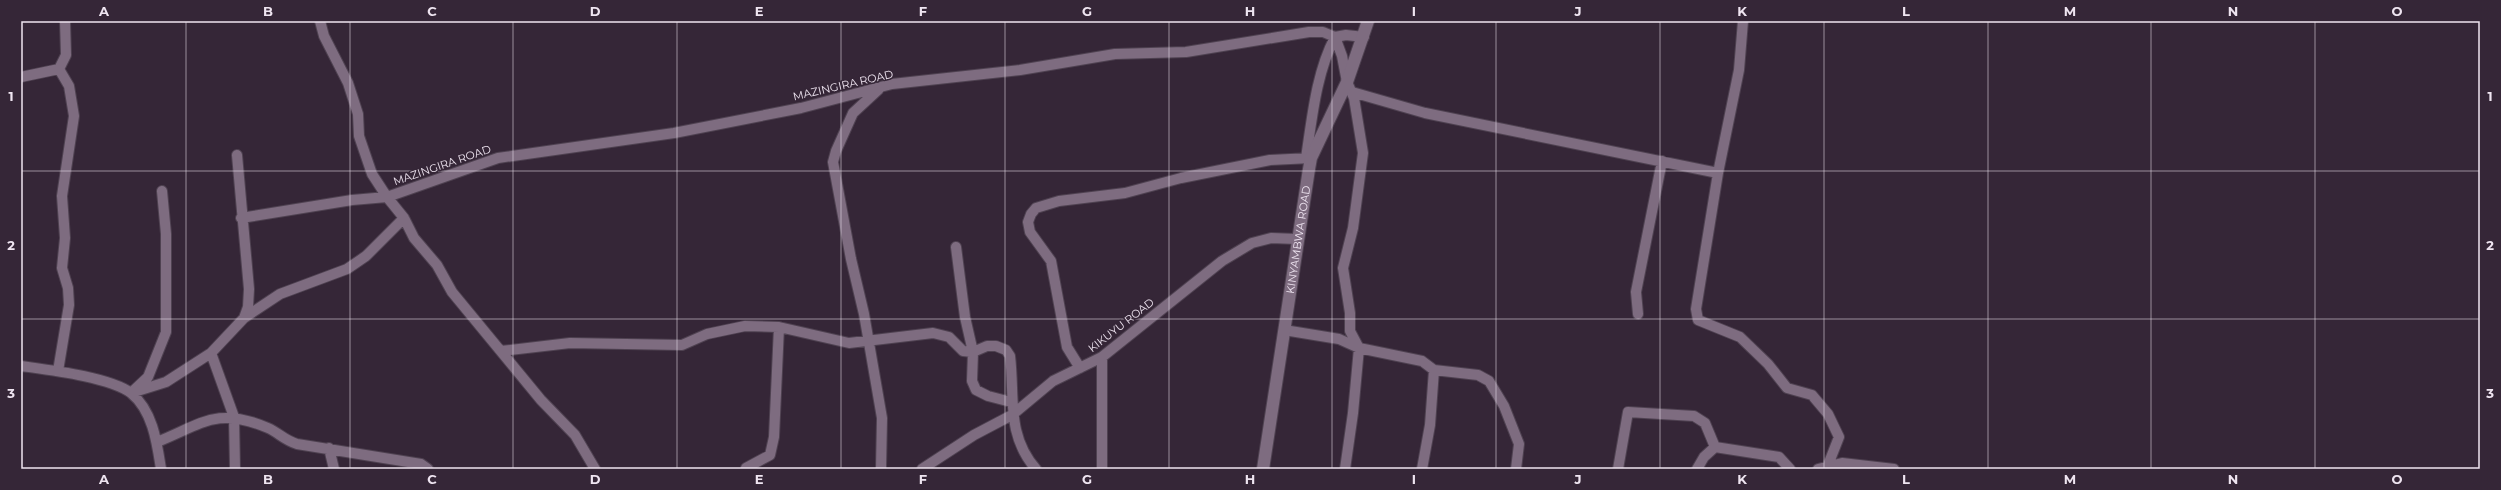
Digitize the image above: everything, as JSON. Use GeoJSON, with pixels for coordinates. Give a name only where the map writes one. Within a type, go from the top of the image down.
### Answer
{"type":"FeatureCollection","features":[{"type":"Feature","properties":{"kind":"street"},"geometry":{"type":"LineString","coordinates":[[21,76],[59,68],[66,55],[65,21]]}},
{"type":"Feature","properties":{"kind":"street"},"geometry":{"type":"LineString","coordinates":[[320,21],[324,36],[348,83],[358,114],[359,136],[372,174],[387,197],[404,218],[414,238],[437,265],[452,292],[541,400],[575,435],[596,469]]}},
{"type":"Feature","properties":{"kind":"street","name":"KINYAMBWA ROAD"},"geometry":{"type":"LineString","coordinates":[[1263,469],[1308,158],[1350,87],[1368,21]]}},
{"type":"Feature","properties":{"kind":"street"},"geometry":{"type":"LineString","coordinates":[[1743,21],[1739,70],[1718,173],[1696,309],[1698,320],[1740,338],[1768,364],[1787,388],[1812,395],[1828,414],[1839,437],[1823,467]]}},
{"type":"Feature","properties":{"kind":"street","name":"MAZINGIRA ROAD"},"geometry":{"type":"LineString","coordinates":[[241,218],[352,200],[387,197],[498,158],[674,133],[801,108],[879,89],[892,84],[1020,70],[1115,54],[1186,52],[1309,32],[1323,32],[1335,37],[1346,35],[1364,37]]}},
{"type":"Feature","properties":{"kind":"street"},"geometry":{"type":"LineString","coordinates":[[1335,37],[1356,104],[1363,161],[1343,274],[1350,313],[1350,331],[1359,348],[1353,412],[1345,469]]}},
{"type":"Feature","properties":{"kind":"street"},"geometry":{"type":"LineString","coordinates":[[1080,368],[1067,346],[1051,261],[1030,232],[1028,222],[1031,214],[1036,208],[1059,201],[1125,193],[1181,178],[1270,160],[1308,158],[1324,65],[1335,37]]}},
{"type":"Feature","properties":{"kind":"street"},"geometry":{"type":"LineString","coordinates":[[58,371],[69,305],[68,288],[62,268],[65,238],[62,196],[74,116],[70,86],[59,68]]}},
{"type":"Feature","properties":{"kind":"street"},"geometry":{"type":"LineString","coordinates":[[1350,87],[1426,113],[1718,173]]}},
{"type":"Feature","properties":{"kind":"street"},"geometry":{"type":"LineString","coordinates":[[879,89],[853,113],[836,151],[834,162],[851,259],[869,340],[882,418],[881,469]]}},
{"type":"Feature","properties":{"kind":"street"},"geometry":{"type":"LineString","coordinates":[[237,155],[241,218],[249,289],[248,307],[244,318]]}},
{"type":"Feature","properties":{"kind":"street"},"geometry":{"type":"LineString","coordinates":[[1638,314],[1636,292],[1662,161]]}},
{"type":"Feature","properties":{"kind":"street"},"geometry":{"type":"LineString","coordinates":[[131,393],[148,377],[166,332],[166,234],[162,191]]}},
{"type":"Feature","properties":{"kind":"street"},"geometry":{"type":"LineString","coordinates":[[131,393],[166,382],[211,353],[244,318],[280,294],[347,269],[366,256],[404,218]]}},
{"type":"Feature","properties":{"kind":"street","name":"KIKUYU ROAD"},"geometry":{"type":"LineString","coordinates":[[922,469],[974,434],[1012,415],[1053,382],[1102,357],[1234,254],[1252,243],[1271,238],[1297,239]]}},
{"type":"Feature","properties":{"kind":"street"},"geometry":{"type":"LineString","coordinates":[[956,246],[965,317],[973,352],[972,381],[976,390],[988,396],[1011,402]]}},
{"type":"Feature","properties":{"kind":"street"},"geometry":{"type":"LineString","coordinates":[[502,351],[570,343],[682,345],[707,334],[744,326],[779,327],[849,343],[933,333],[949,337],[963,351],[973,352],[987,346],[996,346],[1006,350],[1011,362],[1012,415],[1022,448],[1036,469]]}},
{"type":"Feature","properties":{"kind":"street"},"geometry":{"type":"LineString","coordinates":[[746,468],[770,454],[774,437],[779,327]]}},
{"type":"Feature","properties":{"kind":"street"},"geometry":{"type":"LineString","coordinates":[[1284,330],[1339,338],[1359,348],[1418,360],[1434,370],[1478,375],[1489,381],[1504,406],[1519,444],[1516,469]]}},
{"type":"Feature","properties":{"kind":"street"},"geometry":{"type":"LineString","coordinates":[[211,353],[234,417],[235,469]]}},
{"type":"Feature","properties":{"kind":"street"},"geometry":{"type":"LineString","coordinates":[[1102,357],[1102,469]]}},
{"type":"Feature","properties":{"kind":"street"},"geometry":{"type":"LineString","coordinates":[[21,366],[58,371],[100,381],[131,393],[150,420],[157,442],[161,469]]}},
{"type":"Feature","properties":{"kind":"street"},"geometry":{"type":"LineString","coordinates":[[1422,469],[1430,425],[1434,370]]}},
{"type":"Feature","properties":{"kind":"street"},"geometry":{"type":"LineString","coordinates":[[1618,469],[1628,412],[1694,416],[1705,423],[1715,447]]}},
{"type":"Feature","properties":{"kind":"street"},"geometry":{"type":"LineString","coordinates":[[157,442],[198,422],[218,417],[234,417],[270,429],[283,439],[421,464],[428,469]]}},
{"type":"Feature","properties":{"kind":"street"},"geometry":{"type":"LineString","coordinates":[[1697,469],[1704,457],[1715,447]]}},
{"type":"Feature","properties":{"kind":"street"},"geometry":{"type":"LineString","coordinates":[[1715,447],[1779,457],[1790,469]]}},
{"type":"Feature","properties":{"kind":"street"},"geometry":{"type":"LineString","coordinates":[[329,448],[334,469]]}},
{"type":"Feature","properties":{"kind":"street"},"geometry":{"type":"LineString","coordinates":[[1823,467],[1842,463],[1894,469]]}}]}
